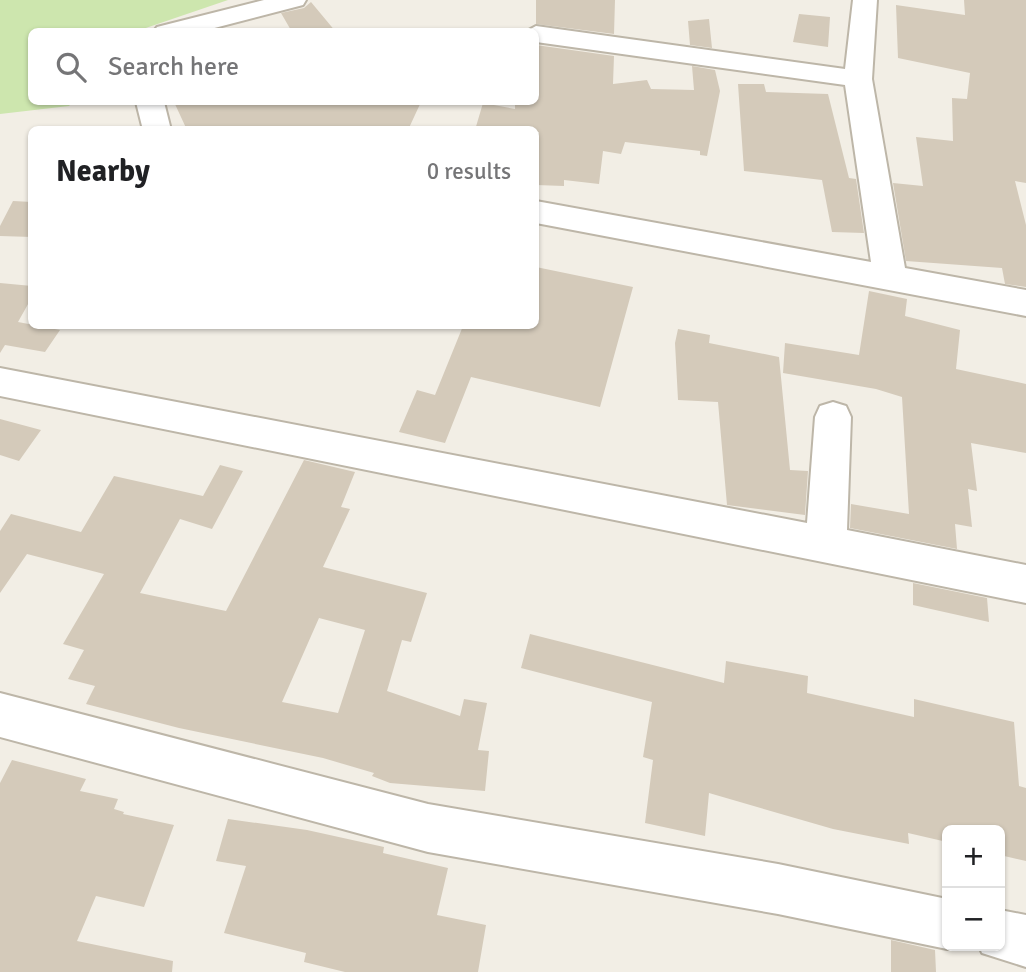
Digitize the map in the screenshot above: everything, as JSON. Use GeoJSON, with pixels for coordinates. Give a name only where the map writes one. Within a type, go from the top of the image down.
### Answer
{"type":"FeatureCollection","features":[{"type":"Feature","properties":{"kind":"street"},"geometry":{"type":"LineString","coordinates":[[865,0],[858,79],[890,278]]}},
{"type":"Feature","properties":{"kind":"street"},"geometry":{"type":"LineString","coordinates":[[181,28],[277,2]]}},
{"type":"Feature","properties":{"kind":"street"},"geometry":{"type":"LineString","coordinates":[[539,34],[858,79]]}},
{"type":"Feature","properties":{"kind":"street"},"geometry":{"type":"LineString","coordinates":[[151,105],[156,126]]}},
{"type":"Feature","properties":{"kind":"street"},"geometry":{"type":"LineString","coordinates":[[539,213],[1026,303]]}},
{"type":"Feature","properties":{"kind":"street"},"geometry":{"type":"LineString","coordinates":[[0,382],[1026,584]]}},
{"type":"Feature","properties":{"kind":"street"},"geometry":{"type":"LineString","coordinates":[[826,545],[833,417]]}},
{"type":"Feature","properties":{"kind":"street"},"geometry":{"type":"LineString","coordinates":[[0,715],[428,828],[778,889],[942,923]]}},
{"type":"Feature","properties":{"kind":"street"},"geometry":{"type":"LineString","coordinates":[[1005,936],[1026,941]]}},
{"type":"Feature","properties":{"kind":"green space"},"geometry":{"type":"Polygon","coordinates":[[[0,0],[228,0],[146,28],[28,28],[28,105],[70,105],[0,114],[0,0]]]}},
{"type":"Feature","properties":{"kind":"building"},"geometry":{"type":"Polygon","coordinates":[[[536,0],[615,0],[614,34],[536,24],[536,0]]]}},
{"type":"Feature","properties":{"kind":"building"},"geometry":{"type":"Polygon","coordinates":[[[964,0],[1026,0],[1026,183],[1015,181],[1026,225],[1026,287],[1005,284],[1002,268],[906,261],[893,183],[923,186],[916,137],[953,141],[952,98],[967,99],[970,73],[898,58],[896,5],[965,15],[964,0]]]}},
{"type":"Feature","properties":{"kind":"building"},"geometry":{"type":"Polygon","coordinates":[[[311,2],[333,28],[290,28],[281,13],[304,8],[311,2]]]}},
{"type":"Feature","properties":{"kind":"building"},"geometry":{"type":"Polygon","coordinates":[[[799,14],[830,17],[828,47],[793,42],[799,14]]]}},
{"type":"Feature","properties":{"kind":"building"},"geometry":{"type":"Polygon","coordinates":[[[709,19],[712,48],[690,45],[688,21],[709,19]]]}},
{"type":"Feature","properties":{"kind":"building"},"geometry":{"type":"Polygon","coordinates":[[[539,45],[614,56],[613,84],[647,80],[651,89],[694,90],[692,66],[715,70],[720,91],[707,156],[700,155],[700,151],[625,142],[621,154],[603,151],[599,184],[564,180],[564,186],[539,185],[539,126],[476,126],[482,105],[515,109],[515,105],[539,105],[539,45]]]}},
{"type":"Feature","properties":{"kind":"building"},"geometry":{"type":"Polygon","coordinates":[[[738,84],[764,84],[766,92],[828,94],[849,178],[856,179],[864,233],[832,232],[822,180],[744,171],[738,84]]]}},
{"type":"Feature","properties":{"kind":"building"},"geometry":{"type":"Polygon","coordinates":[[[175,105],[420,105],[410,126],[185,126],[175,105]]]}},
{"type":"Feature","properties":{"kind":"building"},"geometry":{"type":"Polygon","coordinates":[[[13,201],[28,202],[28,237],[0,236],[0,226],[13,201]]]}},
{"type":"Feature","properties":{"kind":"building"},"geometry":{"type":"Polygon","coordinates":[[[539,268],[633,287],[600,407],[471,377],[445,443],[399,432],[417,390],[435,395],[462,329],[539,329],[539,268]]]}},
{"type":"Feature","properties":{"kind":"building"},"geometry":{"type":"Polygon","coordinates":[[[0,283],[28,286],[28,304],[18,322],[28,324],[28,329],[60,330],[45,352],[5,345],[0,353],[0,283]]]}},
{"type":"Feature","properties":{"kind":"building"},"geometry":{"type":"Polygon","coordinates":[[[869,291],[907,299],[905,316],[960,330],[956,369],[1026,384],[1026,453],[971,443],[977,491],[968,489],[972,527],[955,524],[957,549],[850,528],[851,504],[909,514],[902,397],[876,389],[783,373],[785,343],[859,355],[869,291]]]}},
{"type":"Feature","properties":{"kind":"building"},"geometry":{"type":"Polygon","coordinates":[[[678,329],[710,335],[709,343],[779,357],[790,470],[808,471],[805,515],[727,505],[718,402],[678,400],[675,343],[678,329]]]}},
{"type":"Feature","properties":{"kind":"building"},"geometry":{"type":"Polygon","coordinates":[[[0,419],[41,430],[19,461],[0,455],[0,419]]]}},
{"type":"Feature","properties":{"kind":"building"},"geometry":{"type":"Polygon","coordinates":[[[304,460],[355,472],[341,507],[350,509],[323,567],[427,593],[411,642],[402,640],[387,691],[460,716],[464,699],[487,703],[478,750],[489,751],[485,791],[390,783],[372,776],[374,773],[323,758],[179,728],[86,704],[95,686],[68,679],[84,650],[63,644],[104,574],[27,554],[0,593],[0,531],[11,514],[81,532],[114,476],[203,496],[220,465],[243,471],[212,529],[180,519],[140,593],[226,611],[304,460]],[[319,618],[282,702],[338,713],[365,630],[319,618]]]}},
{"type":"Feature","properties":{"kind":"building"},"geometry":{"type":"Polygon","coordinates":[[[913,583],[987,598],[989,622],[913,605],[913,583]]]}},
{"type":"Feature","properties":{"kind":"building"},"geometry":{"type":"Polygon","coordinates":[[[530,634],[724,683],[726,661],[808,676],[807,693],[914,717],[914,699],[1014,722],[1019,786],[1026,788],[1026,861],[1005,856],[1005,825],[942,825],[942,841],[908,833],[909,844],[833,829],[709,793],[705,836],[645,823],[653,760],[643,757],[652,702],[521,668],[530,634]]]}},
{"type":"Feature","properties":{"kind":"building"},"geometry":{"type":"Polygon","coordinates":[[[12,760],[86,779],[80,791],[118,799],[114,809],[124,812],[123,814],[174,825],[144,907],[96,896],[77,941],[173,961],[172,972],[0,972],[0,783],[12,760]]]}},
{"type":"Feature","properties":{"kind":"building"},"geometry":{"type":"Polygon","coordinates":[[[228,819],[307,830],[384,847],[383,853],[448,868],[437,915],[486,925],[478,972],[345,972],[304,962],[306,953],[224,933],[246,866],[216,861],[228,819]]]}},
{"type":"Feature","properties":{"kind":"building"},"geometry":{"type":"Polygon","coordinates":[[[891,940],[935,950],[936,972],[891,972],[891,940]]]}}]}
